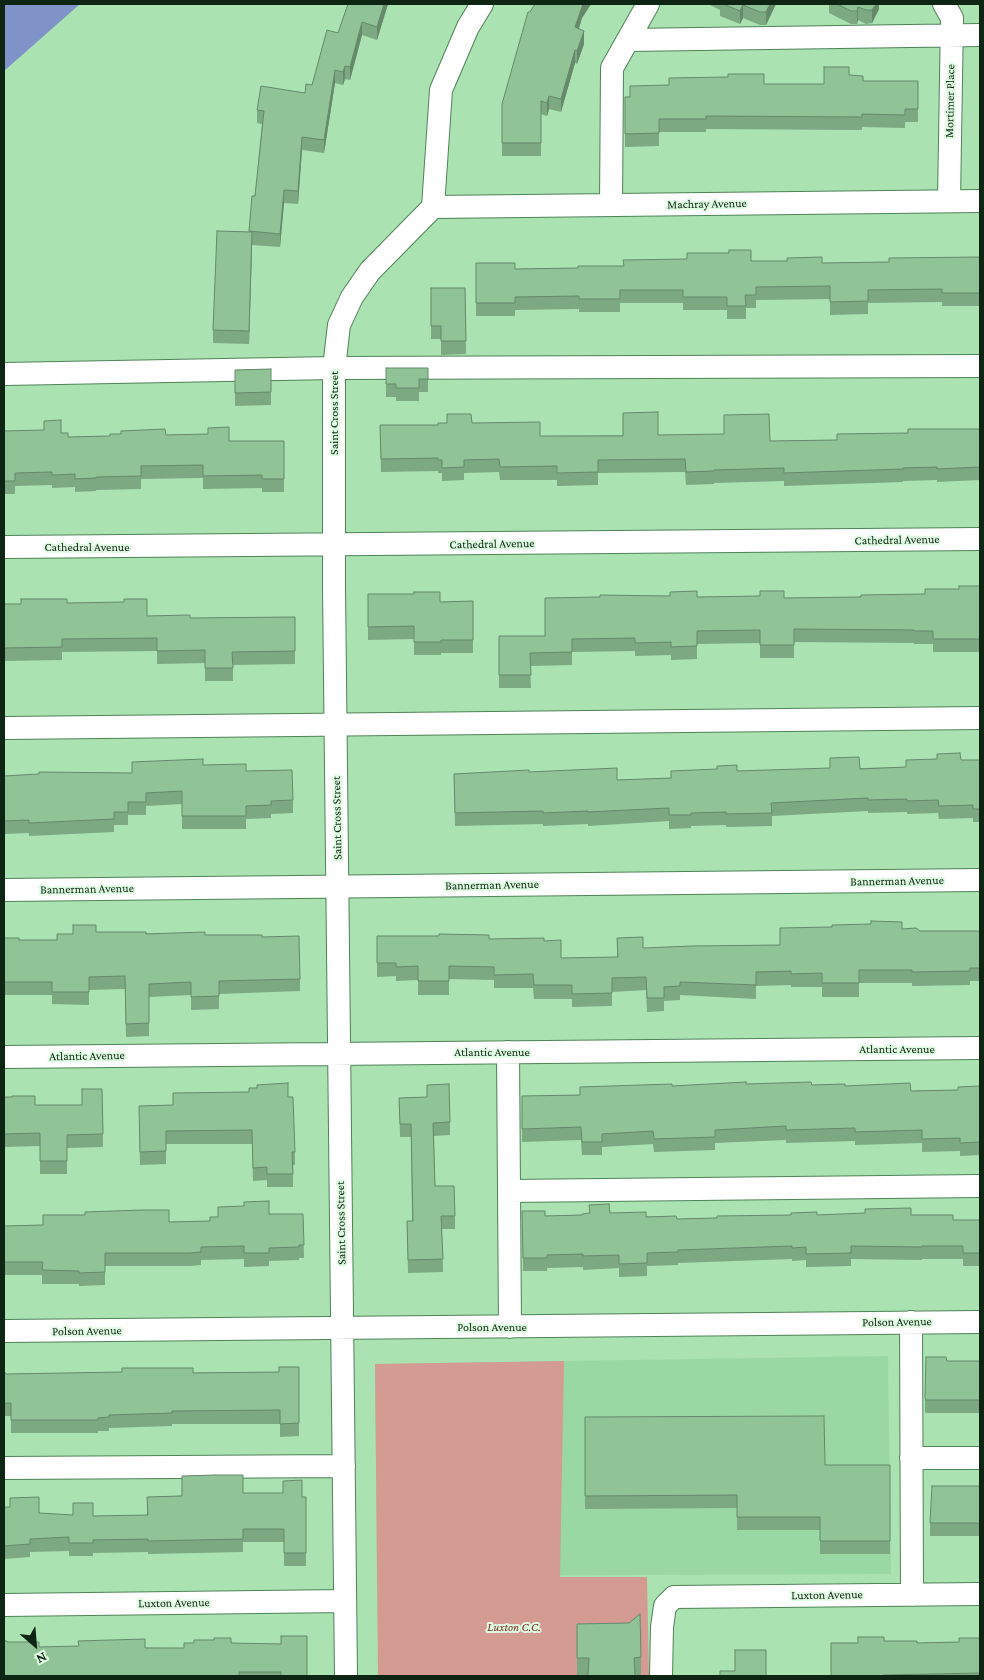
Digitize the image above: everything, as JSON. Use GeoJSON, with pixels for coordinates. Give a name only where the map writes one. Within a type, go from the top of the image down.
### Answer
{"type":"FeatureCollection","features":[{"type":"Feature","properties":{"kind":"street"},"geometry":{"type":"LineString","coordinates":[[433,207],[441,90],[468,27],[482,4]]}},
{"type":"Feature","properties":{"kind":"street"},"geometry":{"type":"LineString","coordinates":[[611,205],[612,68],[648,4]]}},
{"type":"Feature","properties":{"kind":"street","name":"Mortimer Place"},"geometry":{"type":"LineString","coordinates":[[944,4],[952,18],[949,201]]}},
{"type":"Feature","properties":{"kind":"street"},"geometry":{"type":"LineString","coordinates":[[628,40],[980,35]]}},
{"type":"Feature","properties":{"kind":"street","name":"Machray Avenue"},"geometry":{"type":"LineString","coordinates":[[433,207],[980,201]]}},
{"type":"Feature","properties":{"kind":"street","name":"Saint Cross Street"},"geometry":{"type":"LineString","coordinates":[[346,1676],[334,545],[334,368],[339,325],[352,297],[370,271],[433,207]]}},
{"type":"Feature","properties":{"kind":"street"},"geometry":{"type":"LineString","coordinates":[[4,374],[334,368],[980,366]]}},
{"type":"Feature","properties":{"kind":"street","name":"Cathedral Avenue"},"geometry":{"type":"LineString","coordinates":[[4,547],[980,539]]}},
{"type":"Feature","properties":{"kind":"street"},"geometry":{"type":"LineString","coordinates":[[4,728],[980,718]]}},
{"type":"Feature","properties":{"kind":"street","name":"Bannerman Avenue"},"geometry":{"type":"LineString","coordinates":[[4,890],[980,880]]}},
{"type":"Feature","properties":{"kind":"street","name":"Atlantic Avenue"},"geometry":{"type":"LineString","coordinates":[[4,1057],[980,1048]]}},
{"type":"Feature","properties":{"kind":"street"},"geometry":{"type":"LineString","coordinates":[[508,1052],[510,1327]]}},
{"type":"Feature","properties":{"kind":"street"},"geometry":{"type":"LineString","coordinates":[[509,1191],[980,1186]]}},
{"type":"Feature","properties":{"kind":"street"},"geometry":{"type":"LineString","coordinates":[[911,1322],[912,1595]]}},
{"type":"Feature","properties":{"kind":"street","name":"Polson Avenue"},"geometry":{"type":"LineString","coordinates":[[4,1331],[980,1322]]}},
{"type":"Feature","properties":{"kind":"street"},"geometry":{"type":"LineString","coordinates":[[911,1458],[980,1458]]}},
{"type":"Feature","properties":{"kind":"street"},"geometry":{"type":"LineString","coordinates":[[4,1468],[344,1466]]}},
{"type":"Feature","properties":{"kind":"street","name":"Luxton Avenue"},"geometry":{"type":"LineString","coordinates":[[661,1676],[662,1627],[665,1606],[674,1597],[980,1594]]}},
{"type":"Feature","properties":{"kind":"street","name":"Luxton Avenue"},"geometry":{"type":"LineString","coordinates":[[4,1605],[345,1601]]}},
{"type":"Feature","properties":{"kind":"shaded area"},"geometry":{"type":"Polygon","coordinates":[[[888,1356],[891,1574],[377,1576],[375,1364],[888,1356]]]}},
{"type":"Feature","properties":{"kind":"green space","name":"Luxton C.C."},"geometry":{"type":"Polygon","coordinates":[[[564,1361],[560,1577],[647,1577],[649,1676],[378,1676],[375,1364],[564,1361]]]}},
{"type":"Feature","properties":{"kind":"water"},"geometry":{"type":"Polygon","coordinates":[[[4,4],[80,4],[4,71],[4,4]]]}},
{"type":"Feature","properties":{"kind":"building"},"geometry":{"type":"Polygon","coordinates":[[[348,4],[384,4],[377,27],[362,22],[350,67],[345,66],[343,72],[335,70],[324,140],[302,137],[298,191],[284,190],[280,234],[249,231],[252,196],[255,196],[264,111],[257,110],[261,86],[305,93],[306,84],[312,85],[327,30],[338,33],[348,4]]]}},
{"type":"Feature","properties":{"kind":"building"},"geometry":{"type":"Polygon","coordinates":[[[535,4],[583,4],[575,27],[584,31],[577,51],[575,50],[561,99],[549,96],[547,103],[541,101],[541,143],[502,143],[502,104],[528,12],[530,12],[535,4]]]}},
{"type":"Feature","properties":{"kind":"building"},"geometry":{"type":"Polygon","coordinates":[[[723,4],[770,4],[766,12],[760,12],[743,5],[740,11],[723,4]]]}},
{"type":"Feature","properties":{"kind":"building"},"geometry":{"type":"Polygon","coordinates":[[[837,4],[876,4],[872,10],[858,7],[857,11],[851,11],[837,4]]]}},
{"type":"Feature","properties":{"kind":"building"},"geometry":{"type":"Polygon","coordinates":[[[824,67],[849,67],[849,75],[863,76],[863,81],[918,81],[918,109],[905,109],[905,115],[862,114],[862,117],[706,116],[706,119],[659,119],[659,133],[625,134],[625,97],[630,97],[630,86],[669,85],[669,78],[728,77],[728,74],[764,74],[764,84],[824,84],[824,67]]]}},
{"type":"Feature","properties":{"kind":"building"},"geometry":{"type":"Polygon","coordinates":[[[217,231],[252,232],[249,331],[213,330],[217,231]]]}},
{"type":"Feature","properties":{"kind":"building"},"geometry":{"type":"Polygon","coordinates":[[[729,250],[751,250],[751,261],[787,261],[787,258],[822,257],[822,263],[889,262],[889,258],[980,257],[980,293],[942,293],[942,289],[868,290],[868,301],[830,302],[830,286],[756,287],[756,295],[745,295],[746,306],[727,306],[727,297],[683,297],[683,290],[620,290],[620,299],[579,299],[579,296],[515,297],[515,303],[476,303],[476,263],[515,263],[515,269],[624,266],[623,260],[687,259],[687,253],[729,253],[729,250]]]}},
{"type":"Feature","properties":{"kind":"building"},"geometry":{"type":"Polygon","coordinates":[[[431,288],[465,288],[466,341],[441,341],[441,326],[431,326],[431,288]]]}},
{"type":"Feature","properties":{"kind":"building"},"geometry":{"type":"Polygon","coordinates":[[[386,368],[428,368],[428,379],[419,379],[419,388],[396,388],[396,384],[386,384],[386,368]]]}},
{"type":"Feature","properties":{"kind":"building"},"geometry":{"type":"Polygon","coordinates":[[[271,369],[271,392],[235,393],[235,370],[271,369]]]}},
{"type":"Feature","properties":{"kind":"building"},"geometry":{"type":"Polygon","coordinates":[[[658,412],[658,435],[724,434],[724,415],[769,414],[770,441],[837,440],[837,434],[908,433],[908,429],[980,429],[980,467],[784,473],[784,468],[686,472],[685,459],[598,460],[598,472],[557,473],[557,466],[500,467],[499,459],[464,460],[464,467],[442,468],[442,460],[438,460],[438,458],[381,459],[380,425],[438,425],[438,423],[447,423],[447,414],[471,414],[472,423],[540,422],[540,436],[623,436],[623,413],[658,412]]]}},
{"type":"Feature","properties":{"kind":"building"},"geometry":{"type":"Polygon","coordinates":[[[61,420],[61,433],[68,433],[68,437],[110,436],[110,434],[121,434],[121,431],[165,429],[166,435],[208,434],[208,428],[229,427],[229,441],[284,441],[284,479],[262,479],[262,475],[203,476],[203,465],[141,466],[141,476],[75,479],[75,474],[52,475],[52,472],[15,473],[15,481],[4,481],[4,431],[44,430],[44,421],[61,420]]]}},
{"type":"Feature","properties":{"kind":"building"},"geometry":{"type":"Polygon","coordinates":[[[959,586],[980,586],[980,639],[933,639],[933,631],[794,629],[794,645],[760,645],[760,630],[697,631],[697,646],[671,647],[671,642],[635,643],[635,638],[572,639],[572,652],[530,653],[531,675],[499,675],[499,636],[545,636],[545,598],[600,597],[600,595],[670,596],[670,592],[697,591],[697,597],[760,596],[760,591],[784,591],[784,598],[861,597],[861,595],[925,594],[925,589],[959,589],[959,586]]]}},
{"type":"Feature","properties":{"kind":"building"},"geometry":{"type":"Polygon","coordinates":[[[414,592],[440,592],[440,602],[473,601],[473,640],[414,642],[414,626],[368,627],[368,594],[414,594],[414,592]]]}},
{"type":"Feature","properties":{"kind":"building"},"geometry":{"type":"Polygon","coordinates":[[[21,599],[67,599],[67,603],[124,602],[124,599],[147,599],[147,616],[190,615],[190,618],[295,617],[295,651],[232,652],[233,668],[205,668],[205,650],[157,651],[157,638],[62,639],[62,647],[4,648],[4,604],[21,604],[21,599]]]}},
{"type":"Feature","properties":{"kind":"building"},"geometry":{"type":"Polygon","coordinates":[[[960,753],[961,760],[980,760],[980,809],[973,809],[973,805],[939,806],[938,800],[868,800],[868,798],[771,803],[772,813],[726,814],[726,812],[669,815],[669,808],[588,812],[455,813],[454,774],[617,768],[617,780],[671,778],[671,771],[717,769],[717,766],[737,765],[737,771],[830,768],[830,758],[859,757],[860,769],[906,767],[906,760],[937,759],[937,754],[960,753]]]}},
{"type":"Feature","properties":{"kind":"building"},"geometry":{"type":"Polygon","coordinates":[[[203,759],[203,765],[246,764],[246,771],[292,770],[293,800],[271,801],[271,805],[246,806],[246,816],[182,816],[182,791],[146,793],[146,802],[128,802],[128,812],[114,812],[114,819],[29,823],[29,820],[4,821],[4,776],[39,774],[39,772],[132,773],[132,762],[203,759]]]}},
{"type":"Feature","properties":{"kind":"building"},"geometry":{"type":"Polygon","coordinates":[[[871,921],[902,922],[902,929],[916,928],[920,931],[980,931],[980,968],[970,968],[970,971],[912,972],[912,970],[859,970],[859,983],[822,983],[822,973],[791,974],[791,971],[756,972],[756,985],[680,982],[680,986],[664,987],[664,998],[647,998],[646,977],[612,978],[612,993],[572,994],[572,985],[534,985],[533,974],[494,975],[494,967],[449,966],[449,981],[418,981],[418,966],[396,967],[396,963],[377,963],[377,936],[439,936],[439,934],[489,935],[489,939],[544,938],[544,941],[561,940],[561,958],[618,957],[617,938],[643,937],[643,948],[780,945],[780,928],[871,924],[871,921]]]}},
{"type":"Feature","properties":{"kind":"building"},"geometry":{"type":"Polygon","coordinates":[[[73,925],[96,925],[96,932],[146,932],[146,934],[205,932],[205,935],[299,936],[300,979],[219,981],[219,996],[191,997],[191,982],[149,984],[149,1023],[126,1024],[125,976],[89,977],[89,992],[52,992],[52,982],[4,982],[4,938],[57,940],[57,934],[73,934],[73,925]]]}},
{"type":"Feature","properties":{"kind":"building"},"geometry":{"type":"Polygon","coordinates":[[[746,1082],[746,1084],[811,1082],[812,1085],[845,1084],[845,1086],[910,1083],[911,1091],[958,1090],[958,1087],[980,1086],[980,1142],[960,1143],[960,1138],[922,1139],[922,1130],[855,1132],[855,1128],[786,1130],[786,1126],[715,1130],[715,1137],[654,1139],[653,1131],[602,1134],[602,1142],[582,1142],[581,1127],[522,1129],[522,1096],[580,1095],[580,1087],[672,1084],[672,1086],[746,1082]]]}},
{"type":"Feature","properties":{"kind":"building"},"geometry":{"type":"Polygon","coordinates":[[[288,1083],[288,1097],[293,1097],[295,1152],[292,1152],[293,1174],[267,1174],[267,1167],[253,1168],[252,1130],[166,1131],[166,1151],[140,1152],[139,1106],[173,1105],[173,1093],[249,1092],[249,1088],[257,1088],[257,1085],[288,1083]]]}},
{"type":"Feature","properties":{"kind":"building"},"geometry":{"type":"Polygon","coordinates":[[[449,1084],[450,1122],[433,1123],[435,1186],[454,1186],[455,1216],[441,1216],[443,1259],[408,1260],[407,1221],[413,1221],[411,1124],[400,1124],[399,1098],[427,1097],[427,1085],[449,1084]]]}},
{"type":"Feature","properties":{"kind":"building"},"geometry":{"type":"Polygon","coordinates":[[[82,1089],[102,1089],[103,1134],[67,1135],[67,1161],[40,1161],[40,1133],[4,1134],[4,1097],[35,1096],[35,1105],[82,1105],[82,1089]]]}},
{"type":"Feature","properties":{"kind":"building"},"geometry":{"type":"Polygon","coordinates":[[[269,1201],[269,1214],[303,1214],[304,1245],[299,1245],[299,1247],[269,1248],[269,1253],[244,1253],[244,1246],[201,1247],[201,1252],[190,1253],[105,1253],[105,1272],[79,1273],[79,1271],[42,1270],[43,1262],[4,1262],[4,1226],[43,1225],[43,1215],[85,1215],[85,1212],[169,1210],[169,1222],[210,1221],[210,1217],[218,1217],[218,1207],[244,1206],[244,1202],[269,1201]]]}},
{"type":"Feature","properties":{"kind":"building"},"geometry":{"type":"Polygon","coordinates":[[[609,1204],[610,1213],[646,1212],[646,1217],[676,1216],[677,1219],[717,1218],[717,1216],[791,1215],[791,1213],[817,1212],[817,1215],[865,1213],[865,1209],[911,1208],[911,1215],[953,1215],[953,1220],[980,1220],[980,1253],[963,1253],[963,1246],[851,1246],[851,1253],[806,1254],[806,1247],[792,1248],[792,1246],[678,1250],[678,1252],[647,1253],[647,1263],[619,1264],[619,1255],[547,1255],[547,1258],[523,1258],[522,1211],[545,1211],[545,1216],[582,1215],[590,1213],[589,1205],[609,1204]]]}},
{"type":"Feature","properties":{"kind":"building"},"geometry":{"type":"Polygon","coordinates":[[[926,1357],[946,1357],[947,1361],[980,1361],[980,1400],[926,1400],[926,1357]]]}},
{"type":"Feature","properties":{"kind":"building"},"geometry":{"type":"Polygon","coordinates":[[[279,1367],[299,1367],[299,1423],[280,1424],[280,1410],[172,1411],[172,1413],[109,1415],[109,1417],[98,1418],[98,1420],[11,1420],[11,1403],[4,1403],[4,1373],[122,1372],[122,1368],[193,1368],[193,1373],[279,1372],[279,1367]]]}},
{"type":"Feature","properties":{"kind":"building"},"geometry":{"type":"Polygon","coordinates":[[[824,1416],[825,1465],[890,1465],[890,1541],[820,1541],[820,1517],[737,1517],[737,1495],[585,1496],[585,1417],[824,1416]]]}},
{"type":"Feature","properties":{"kind":"building"},"geometry":{"type":"Polygon","coordinates":[[[243,1475],[243,1493],[283,1493],[283,1481],[302,1480],[302,1497],[306,1497],[306,1553],[284,1553],[284,1529],[243,1529],[243,1539],[93,1540],[93,1543],[69,1543],[69,1537],[30,1539],[30,1544],[4,1546],[4,1507],[10,1507],[10,1498],[39,1497],[39,1513],[73,1515],[73,1503],[93,1503],[93,1516],[148,1515],[147,1497],[182,1496],[182,1476],[243,1475]]]}},
{"type":"Feature","properties":{"kind":"building"},"geometry":{"type":"Polygon","coordinates":[[[932,1486],[980,1486],[980,1523],[930,1523],[932,1486]]]}},
{"type":"Feature","properties":{"kind":"building"},"geometry":{"type":"Polygon","coordinates":[[[640,1614],[641,1657],[634,1658],[635,1676],[588,1676],[589,1658],[577,1658],[577,1624],[629,1623],[640,1614]]]}},
{"type":"Feature","properties":{"kind":"building"},"geometry":{"type":"Polygon","coordinates":[[[281,1636],[307,1636],[307,1676],[281,1676],[281,1672],[239,1672],[239,1676],[4,1676],[4,1641],[39,1642],[39,1647],[79,1646],[78,1641],[145,1639],[145,1648],[184,1648],[184,1643],[194,1643],[194,1640],[214,1640],[214,1638],[231,1638],[231,1643],[281,1644],[281,1636]]]}},
{"type":"Feature","properties":{"kind":"building"},"geometry":{"type":"Polygon","coordinates":[[[858,1637],[884,1637],[884,1641],[917,1641],[917,1643],[959,1642],[959,1638],[980,1638],[980,1673],[831,1676],[831,1643],[858,1643],[858,1637]]]}},
{"type":"Feature","properties":{"kind":"building"},"geometry":{"type":"Polygon","coordinates":[[[735,1650],[766,1650],[766,1676],[720,1676],[720,1671],[735,1671],[735,1650]]]}}]}
